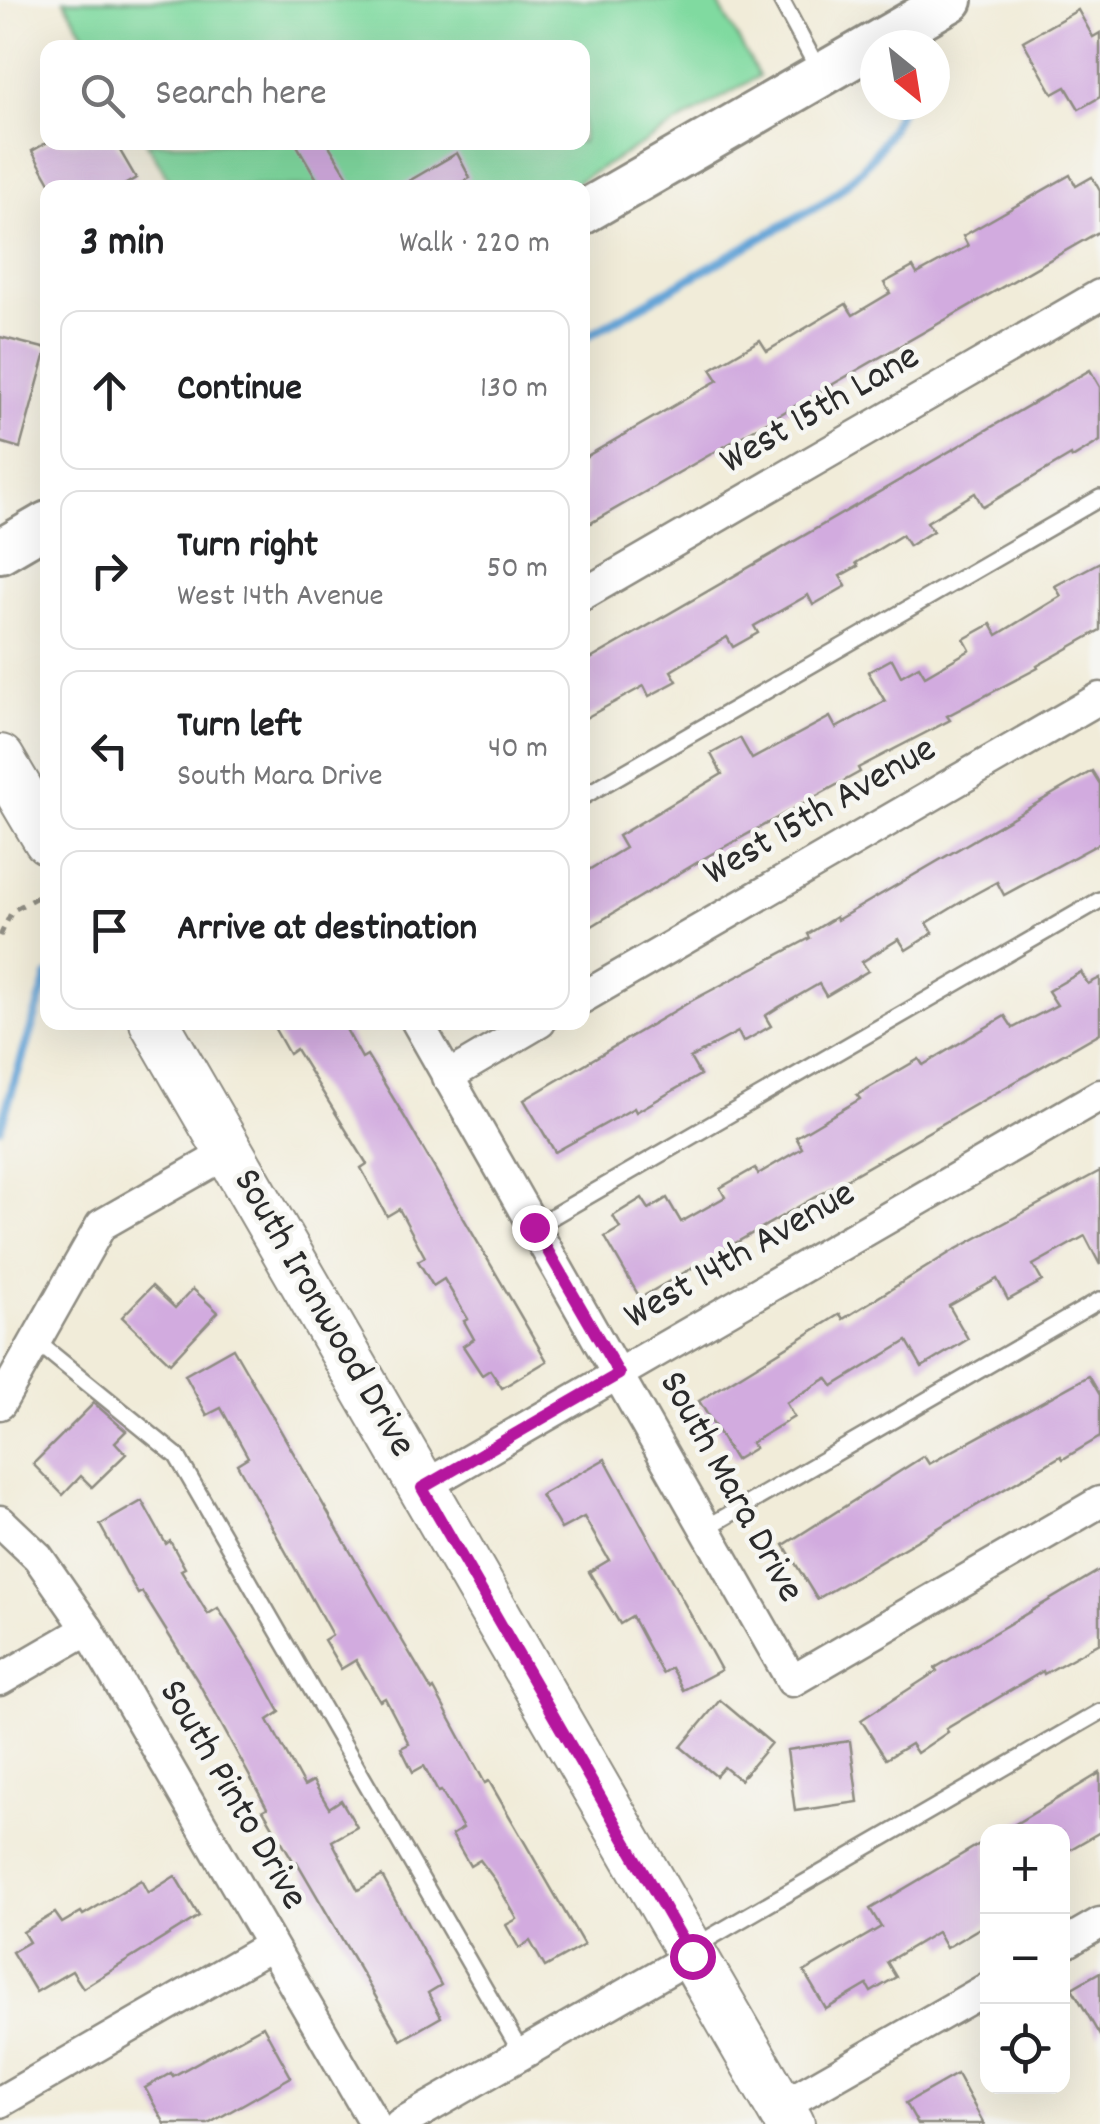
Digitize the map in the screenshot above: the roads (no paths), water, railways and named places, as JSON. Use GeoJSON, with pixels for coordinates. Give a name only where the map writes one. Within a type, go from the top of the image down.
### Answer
{"type":"FeatureCollection","features":[{"type":"Feature","properties":{"kind":"main road"},"geometry":{"type":"LineString","coordinates":[[0,759],[40,826]]}},
{"type":"Feature","properties":{"kind":"main road","name":"South Ironwood Drive"},"geometry":{"type":"LineString","coordinates":[[159,1030],[785,2116]]}},
{"type":"Feature","properties":{"kind":"street"},"geometry":{"type":"LineString","coordinates":[[590,209],[951,0]]}},
{"type":"Feature","properties":{"kind":"street","name":"West 15th Lane"},"geometry":{"type":"LineString","coordinates":[[590,590],[1100,295]]}},
{"type":"Feature","properties":{"kind":"street"},"geometry":{"type":"LineString","coordinates":[[0,551],[40,528]]}},
{"type":"Feature","properties":{"kind":"street","name":"West 15th Avenue"},"geometry":{"type":"LineString","coordinates":[[590,993],[1100,698]]}},
{"type":"Feature","properties":{"kind":"street","name":"South Mara Drive"},"geometry":{"type":"LineString","coordinates":[[421,1030],[792,1681],[1100,1502]]}},
{"type":"Feature","properties":{"kind":"street"},"geometry":{"type":"LineString","coordinates":[[447,1076],[526,1030]]}},
{"type":"Feature","properties":{"kind":"street","name":"West 14th Avenue"},"geometry":{"type":"LineString","coordinates":[[422,1488],[1100,1095]]}},
{"type":"Feature","properties":{"kind":"street"},"geometry":{"type":"LineString","coordinates":[[0,1404],[101,1226],[229,1152]]}},
{"type":"Feature","properties":{"kind":"street","name":"South Pinto Drive"},"geometry":{"type":"LineString","coordinates":[[0,1521],[38,1558],[88,1629],[375,2124]]}},
{"type":"Feature","properties":{"kind":"street"},"geometry":{"type":"LineString","coordinates":[[0,1680],[88,1629]]}},
{"type":"Feature","properties":{"kind":"street"},"geometry":{"type":"LineString","coordinates":[[1070,1940],[1100,1923]]}},
{"type":"Feature","properties":{"kind":"street"},"geometry":{"type":"LineString","coordinates":[[0,2102],[270,1946]]}},
{"type":"Feature","properties":{"kind":"street"},"geometry":{"type":"LineString","coordinates":[[400,2124],[690,1953]]}},
{"type":"Feature","properties":{"kind":"street"},"geometry":{"type":"LineString","coordinates":[[785,2116],[980,1993]]}},
{"type":"Feature","properties":{"kind":"lane"},"geometry":{"type":"LineString","coordinates":[[781,0],[821,75]]}},
{"type":"Feature","properties":{"kind":"lane"},"geometry":{"type":"LineString","coordinates":[[590,792],[1100,498]]}},
{"type":"Feature","properties":{"kind":"lane"},"geometry":{"type":"LineString","coordinates":[[534,1227],[1100,900]]}},
{"type":"Feature","properties":{"kind":"lane"},"geometry":{"type":"LineString","coordinates":[[706,1528],[1100,1300]]}},
{"type":"Feature","properties":{"kind":"lane"},"geometry":{"type":"LineString","coordinates":[[37,1342],[176,1456],[522,2054]]}},
{"type":"Feature","properties":{"kind":"lane"},"geometry":{"type":"LineString","coordinates":[[690,1953],[1100,1712]]}},
{"type":"Feature","properties":{"kind":"waterway"},"geometry":{"type":"LineString","coordinates":[[590,334],[828,200],[872,158],[894,120]]}},
{"type":"Feature","properties":{"kind":"waterway"},"geometry":{"type":"LineString","coordinates":[[0,1128],[40,1001]]}}]}
